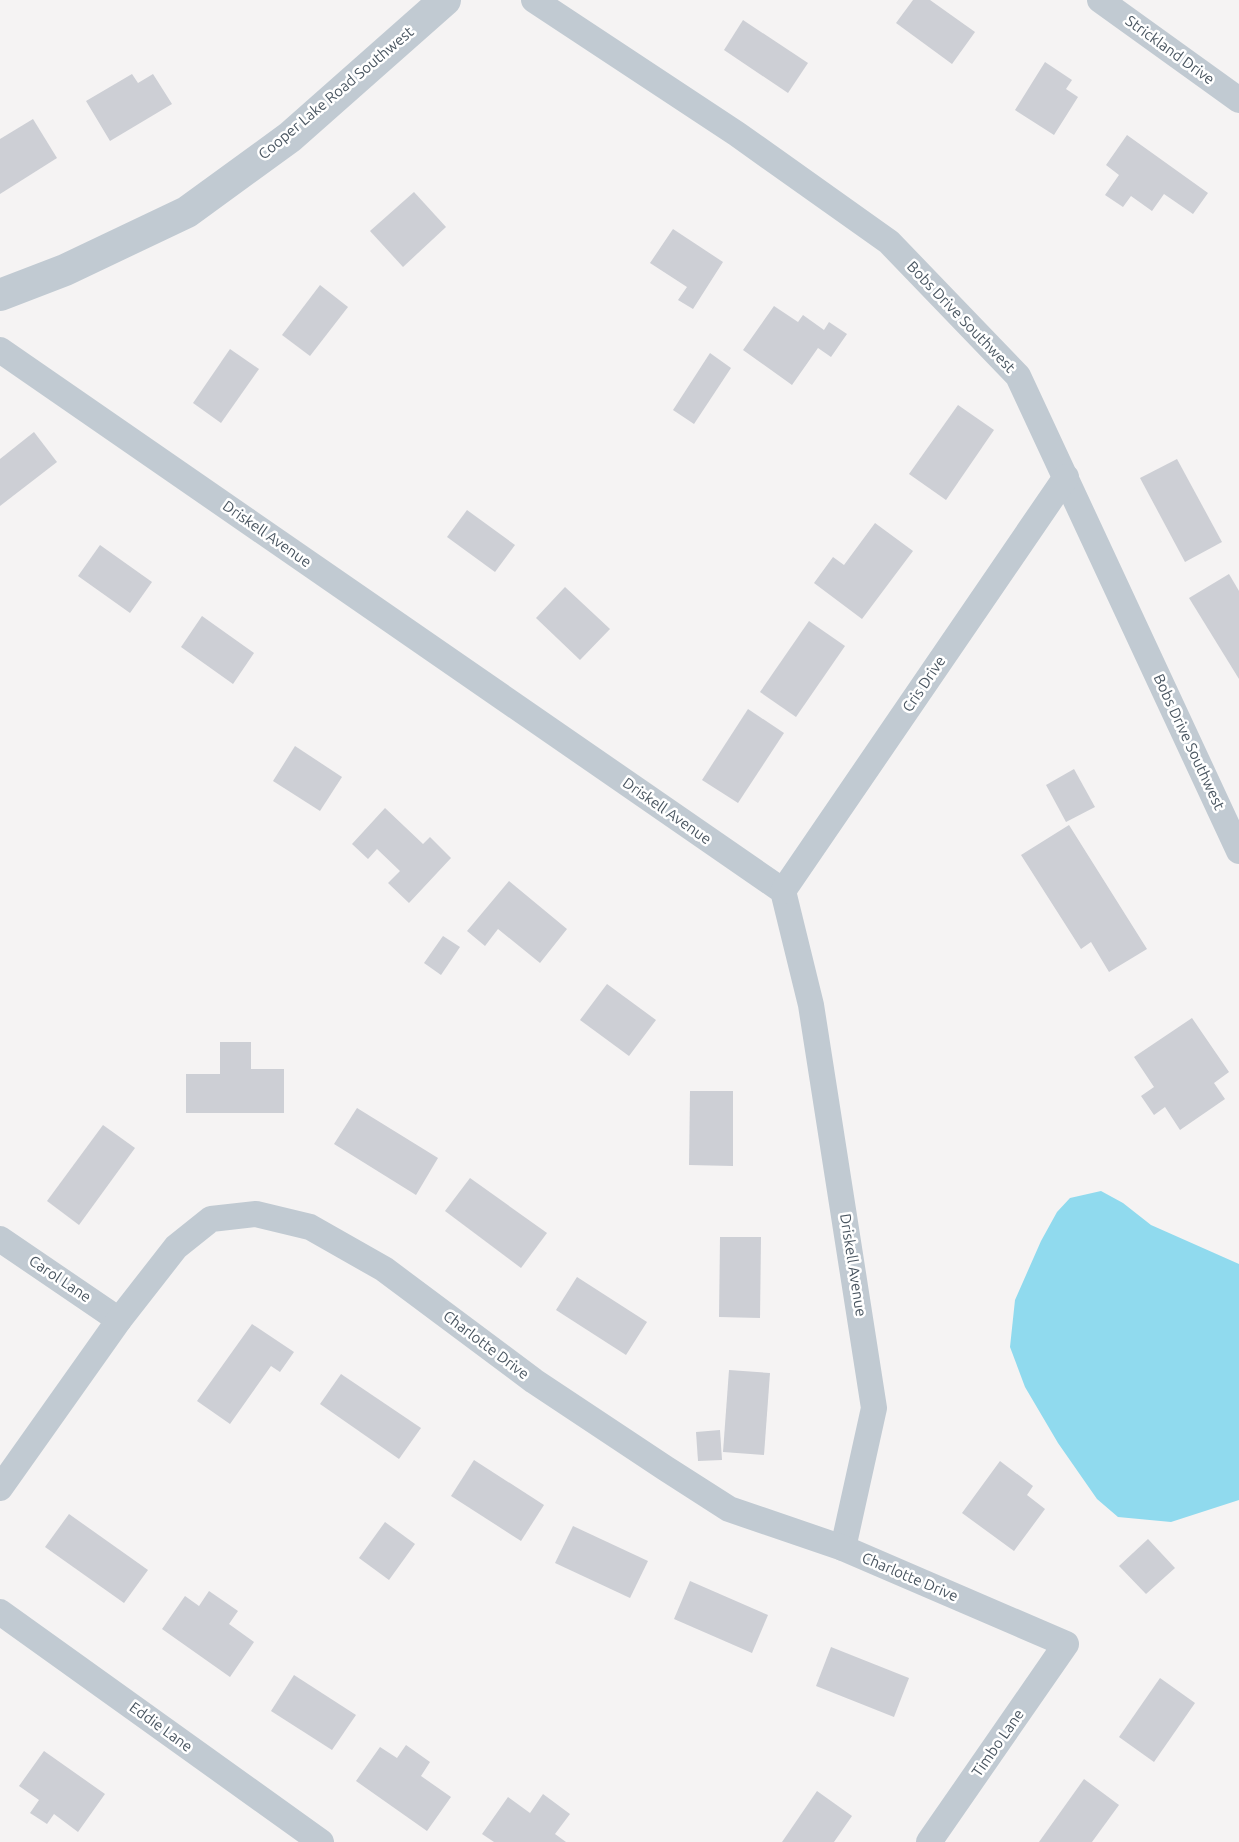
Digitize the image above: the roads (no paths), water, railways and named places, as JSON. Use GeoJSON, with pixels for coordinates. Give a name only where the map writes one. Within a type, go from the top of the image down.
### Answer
{"type":"FeatureCollection","features":[{"type":"Feature","properties":{"kind":"street","name":"Cooper Lake Road Southwest"},"geometry":{"type":"LineString","coordinates":[[0,295],[65,270],[187,212],[290,137],[445,0]]}},
{"type":"Feature","properties":{"kind":"street","name":"Bobs Drive Southwest"},"geometry":{"type":"LineString","coordinates":[[534,0],[736,134],[889,242],[1018,376],[1239,851]]}},
{"type":"Feature","properties":{"kind":"street","name":"Strickland Drive"},"geometry":{"type":"LineString","coordinates":[[1100,0],[1239,100]]}},
{"type":"Feature","properties":{"kind":"street","name":"Driskell Avenue"},"geometry":{"type":"LineString","coordinates":[[0,350],[783,891],[812,1005],[874,1408],[843,1548]]}},
{"type":"Feature","properties":{"kind":"street","name":"Cris Drive"},"geometry":{"type":"LineString","coordinates":[[783,891],[1066,477]]}},
{"type":"Feature","properties":{"kind":"street","name":"Charlotte Drive"},"geometry":{"type":"LineString","coordinates":[[0,1488],[119,1320],[176,1247],[211,1219],[256,1215],[310,1227],[384,1269],[534,1381],[729,1509],[843,1548],[1066,1644]]}},
{"type":"Feature","properties":{"kind":"street","name":"Carol Lane"},"geometry":{"type":"LineString","coordinates":[[0,1239],[119,1320]]}},
{"type":"Feature","properties":{"kind":"street","name":"Eddie Lane"},"geometry":{"type":"LineString","coordinates":[[0,1612],[321,1842]]}},
{"type":"Feature","properties":{"kind":"street","name":"Timbo Lane"},"geometry":{"type":"LineString","coordinates":[[929,1842],[1066,1644]]}},
{"type":"Feature","properties":{"kind":"water"},"geometry":{"type":"Polygon","coordinates":[[[1101,1191],[1123,1203],[1151,1225],[1239,1264],[1239,1500],[1171,1522],[1118,1517],[1097,1499],[1058,1443],[1025,1387],[1010,1347],[1015,1300],[1041,1241],[1057,1212],[1070,1198],[1101,1191]]]}}]}
